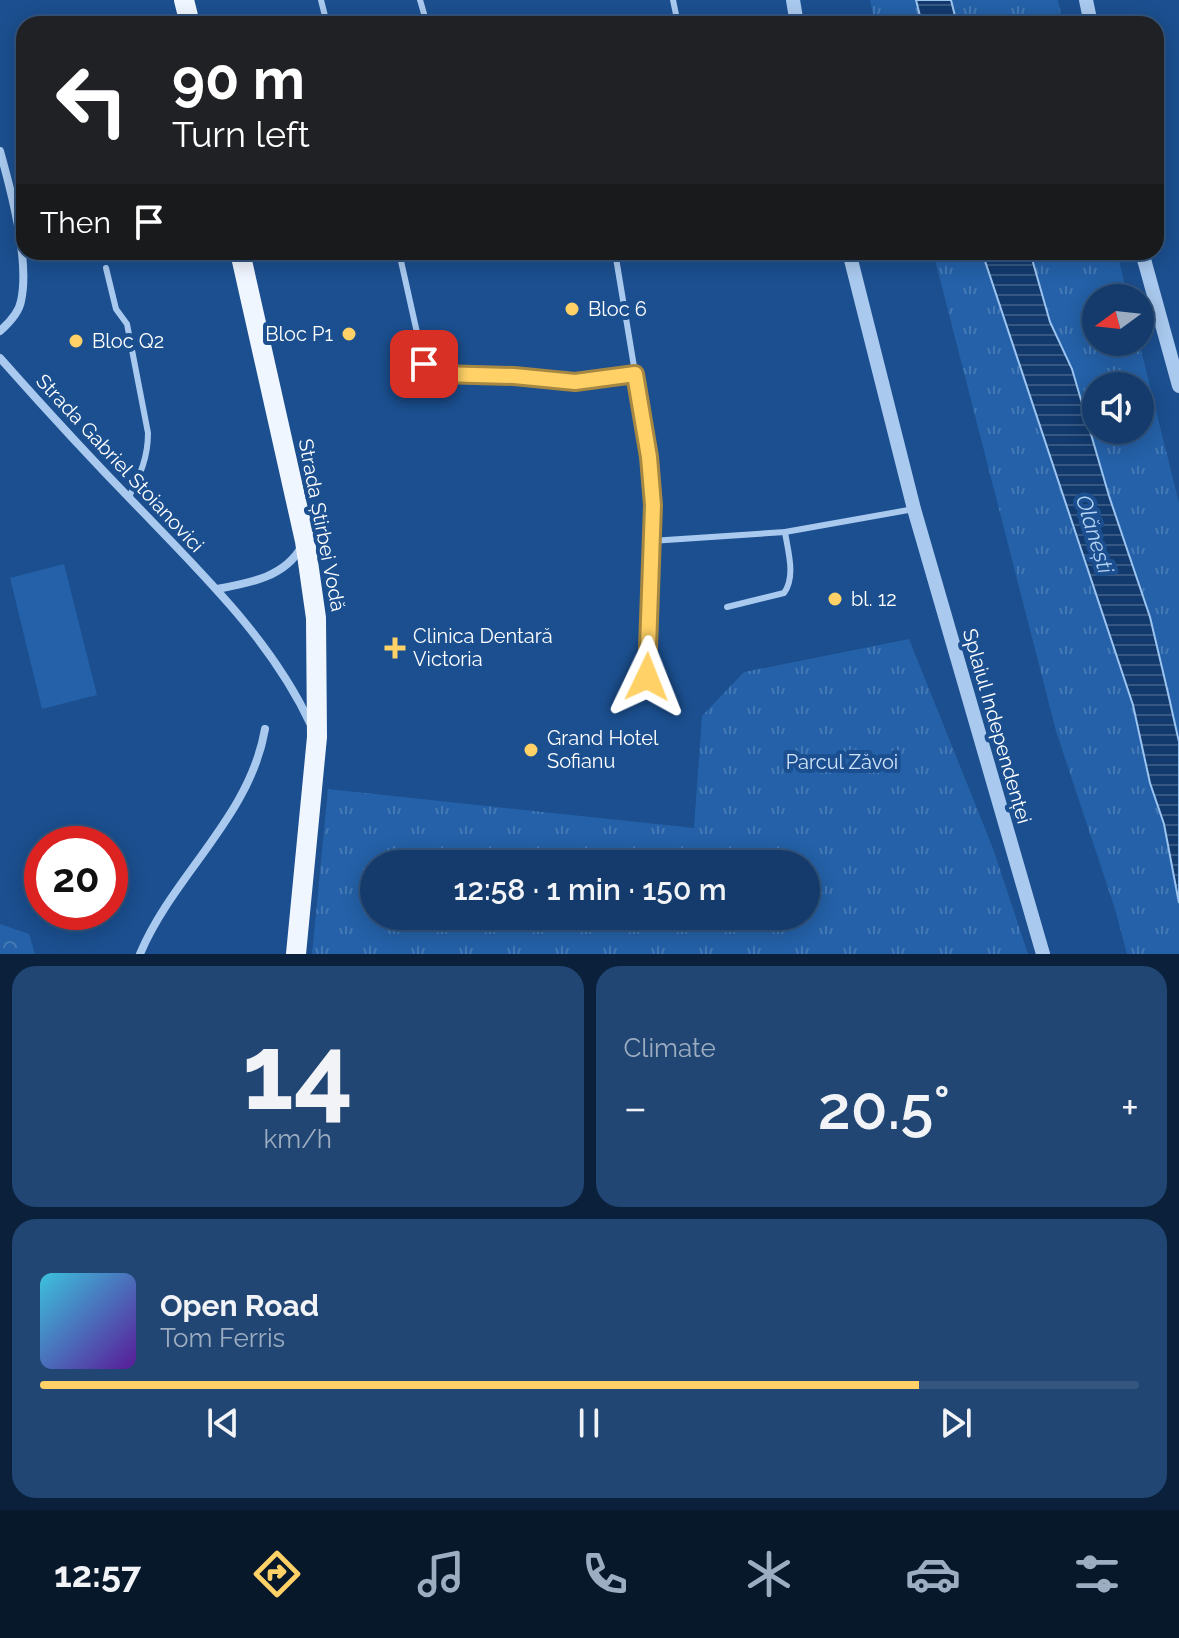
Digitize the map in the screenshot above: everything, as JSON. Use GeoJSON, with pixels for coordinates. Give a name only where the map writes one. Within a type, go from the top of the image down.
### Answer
{"type":"FeatureCollection","features":[{"type":"Feature","properties":{"kind":"main road","name":"Strada Știrbei Vodă"},"geometry":{"type":"LineString","coordinates":[[242,260],[305,541],[317,629],[317,737],[296,954]]}},
{"type":"Feature","properties":{"kind":"street"},"geometry":{"type":"LineString","coordinates":[[0,151],[16,226]]}},
{"type":"Feature","properties":{"kind":"street"},"geometry":{"type":"LineString","coordinates":[[0,331],[16,315],[21,301],[20,260]]}},
{"type":"Feature","properties":{"kind":"street","name":"Splaiul Independenței"},"geometry":{"type":"LineString","coordinates":[[851,260],[914,509],[1043,954]]}},
{"type":"Feature","properties":{"kind":"street"},"geometry":{"type":"LineString","coordinates":[[1144,260],[1179,386]]}},
{"type":"Feature","properties":{"kind":"street","name":"Strada Gabriel Stoianovici"},"geometry":{"type":"LineString","coordinates":[[0,358],[217,589],[277,664],[317,737]]}},
{"type":"Feature","properties":{"kind":"street"},"geometry":{"type":"LineString","coordinates":[[217,589],[253,583],[276,573],[297,556],[305,541]]}},
{"type":"Feature","properties":{"kind":"street"},"geometry":{"type":"LineString","coordinates":[[140,954],[163,908],[203,855],[242,794],[262,748],[265,729]]}},
{"type":"Feature","properties":{"kind":"lane"},"geometry":{"type":"LineString","coordinates":[[401,260],[424,364],[429,371],[575,382],[635,374]]}},
{"type":"Feature","properties":{"kind":"lane"},"geometry":{"type":"LineString","coordinates":[[616,260],[649,457],[653,505],[647,677]]}},
{"type":"Feature","properties":{"kind":"lane"},"geometry":{"type":"LineString","coordinates":[[106,268],[116,309],[127,324],[148,433],[144,467],[129,497]]}},
{"type":"Feature","properties":{"kind":"lane"},"geometry":{"type":"LineString","coordinates":[[651,541],[785,532],[914,509]]}},
{"type":"Feature","properties":{"kind":"lane"},"geometry":{"type":"LineString","coordinates":[[727,607],[784,593],[791,574],[785,532]]}},
{"type":"Feature","properties":{"kind":"green space"},"geometry":{"type":"Polygon","coordinates":[[[870,0],[916,0],[920,16],[873,16],[870,0]]]}},
{"type":"Feature","properties":{"kind":"green space"},"geometry":{"type":"Polygon","coordinates":[[[951,0],[1058,0],[1061,16],[955,16],[951,0]]]}},
{"type":"Feature","properties":{"kind":"green space"},"geometry":{"type":"Polygon","coordinates":[[[935,260],[985,260],[1133,705],[1150,783],[1164,824],[1175,881],[1179,903],[1179,954],[1127,954],[1056,731],[935,260]]]}},
{"type":"Feature","properties":{"kind":"green space"},"geometry":{"type":"Polygon","coordinates":[[[1032,260],[1119,260],[1125,284],[1082,284],[1082,356],[1142,356],[1146,372],[1082,372],[1082,403],[1072,369],[1050,322],[1032,260]]]}},
{"type":"Feature","properties":{"kind":"green space"},"geometry":{"type":"Polygon","coordinates":[[[1154,402],[1179,503],[1179,742],[1150,617],[1094,444],[1154,444],[1154,402]]]}},
{"type":"Feature","properties":{"kind":"green space"},"geometry":{"type":"Polygon","coordinates":[[[64,564],[97,695],[42,709],[10,578],[64,564]]]}},
{"type":"Feature","properties":{"kind":"green space","name":"Parcul Zăvoi"},"geometry":{"type":"Polygon","coordinates":[[[909,639],[994,851],[1028,954],[312,954],[328,789],[694,828],[702,716],[744,672],[909,639]]]}},
{"type":"Feature","properties":{"kind":"green space"},"geometry":{"type":"Polygon","coordinates":[[[0,924],[29,934],[35,954],[0,954],[0,924]]]}},
{"type":"Feature","properties":{"kind":"water"},"geometry":{"type":"Polygon","coordinates":[[[916,0],[951,0],[955,16],[920,16],[916,0]]]}},
{"type":"Feature","properties":{"kind":"water","name":"Olănești"},"geometry":{"type":"Polygon","coordinates":[[[985,260],[1032,260],[1050,322],[1072,369],[1082,403],[1082,444],[1094,444],[1150,617],[1179,742],[1179,903],[1164,824],[1150,783],[1133,705],[985,260]]]}},
{"type":"Feature","properties":{"kind":"place","name":"Bloc 6"},"geometry":{"type":"Point","coordinates":[572,309]}},
{"type":"Feature","properties":{"kind":"place","name":"Bloc P1"},"geometry":{"type":"Point","coordinates":[349,334]}},
{"type":"Feature","properties":{"kind":"place","name":"Bloc Q2"},"geometry":{"type":"Point","coordinates":[76,341]}},
{"type":"Feature","properties":{"kind":"place","name":"bl. 12"},"geometry":{"type":"Point","coordinates":[835,599]}},
{"type":"Feature","properties":{"kind":"place","name":"Clinica Dentară Victoria"},"geometry":{"type":"Point","coordinates":[395,648]}},
{"type":"Feature","properties":{"kind":"place","name":"Grand Hotel Sofianu"},"geometry":{"type":"Point","coordinates":[531,750]}},
{"type":"Feature","properties":{"kind":"route"},"geometry":{"type":"LineString","coordinates":[[424,364],[429,371],[440,374],[575,382],[635,374],[649,457],[653,505],[647,677]]}}]}
